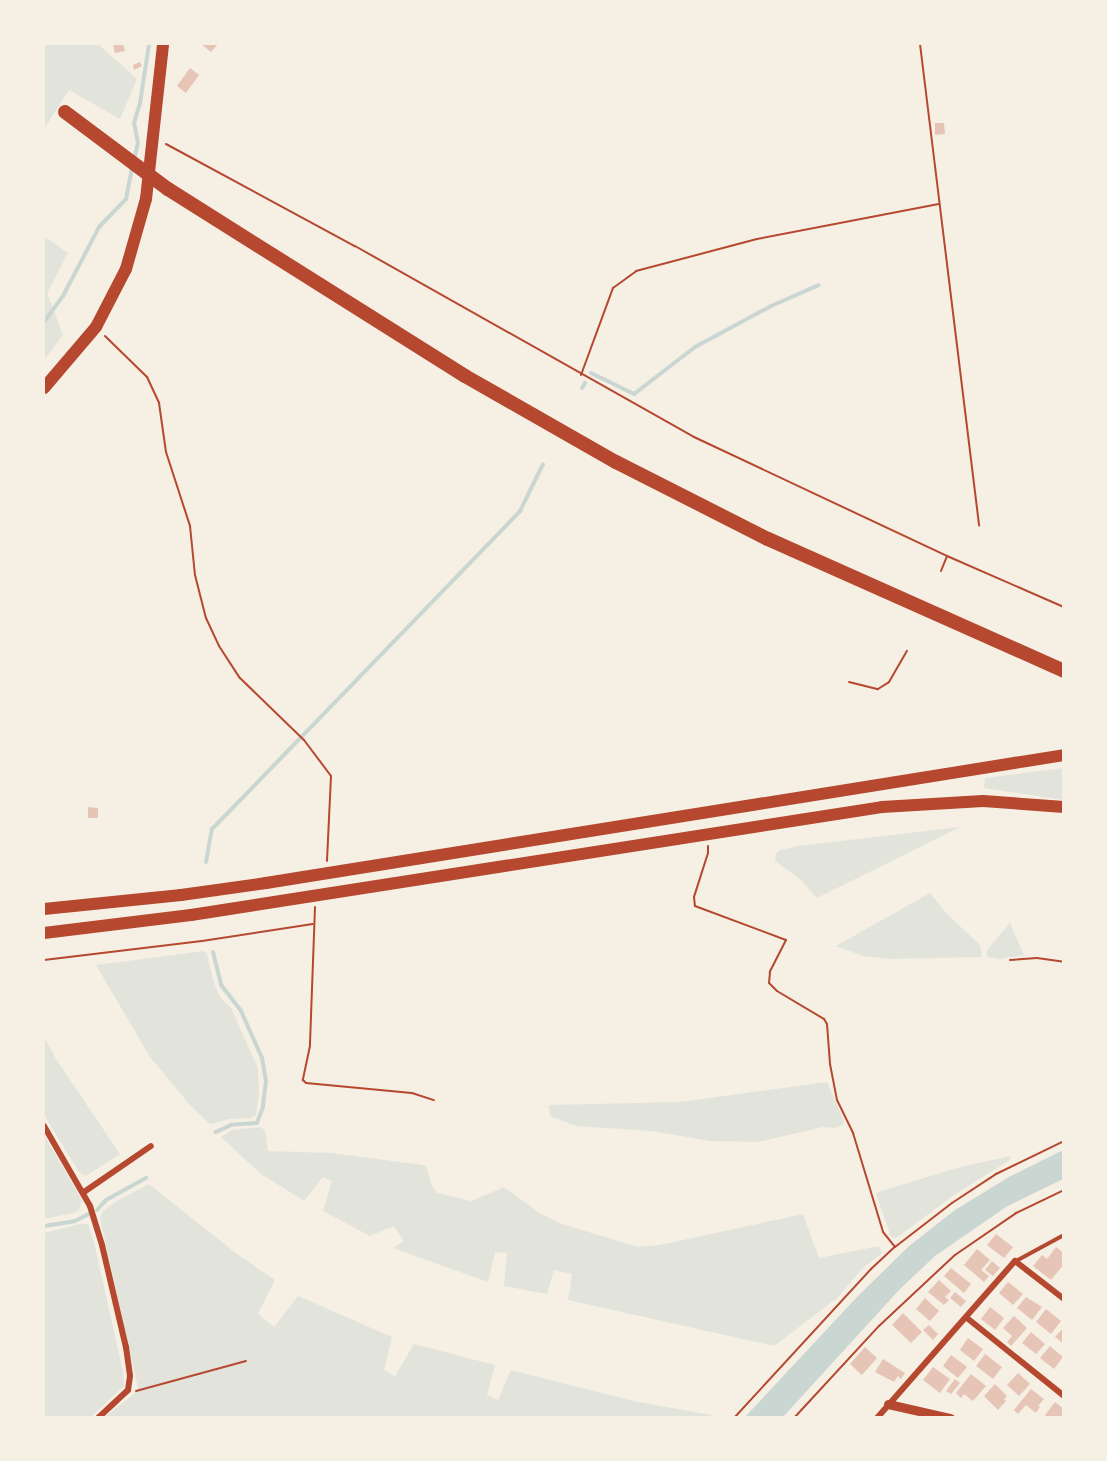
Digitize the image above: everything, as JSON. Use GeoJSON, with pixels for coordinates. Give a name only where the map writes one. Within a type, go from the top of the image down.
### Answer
{"type":"FeatureCollection","features":[{"type":"Feature","properties":{"kind":"highway"},"geometry":{"type":"LineString","coordinates":[[65,112],[168,189],[465,376],[616,462],[768,539],[1064,671]]}},
{"type":"Feature","properties":{"kind":"main road"},"geometry":{"type":"LineString","coordinates":[[44,388],[96,327],[126,268],[146,199],[163,44]]}},
{"type":"Feature","properties":{"kind":"main road"},"geometry":{"type":"LineString","coordinates":[[44,909],[181,895],[327,873],[1064,755]]}},
{"type":"Feature","properties":{"kind":"main road"},"geometry":{"type":"LineString","coordinates":[[44,933],[191,915],[316,896],[832,813],[932,802],[984,801],[1064,807]]}},
{"type":"Feature","properties":{"kind":"street"},"geometry":{"type":"LineString","coordinates":[[44,1126],[84,1192],[102,1245],[126,1347],[130,1376],[128,1390],[98,1418]]}},
{"type":"Feature","properties":{"kind":"street"},"geometry":{"type":"LineString","coordinates":[[84,1192],[151,1146]]}},
{"type":"Feature","properties":{"kind":"street"},"geometry":{"type":"LineString","coordinates":[[877,1418],[1015,1261],[1064,1299]]}},
{"type":"Feature","properties":{"kind":"street"},"geometry":{"type":"LineString","coordinates":[[967,1318],[1064,1396]]}},
{"type":"Feature","properties":{"kind":"street"},"geometry":{"type":"LineString","coordinates":[[888,1404],[950,1418]]}},
{"type":"Feature","properties":{"kind":"lane"},"geometry":{"type":"LineString","coordinates":[[1015,1261],[1064,1235]]}},
{"type":"Feature","properties":{"kind":"path"},"geometry":{"type":"LineString","coordinates":[[920,44],[979,525]]}},
{"type":"Feature","properties":{"kind":"path"},"geometry":{"type":"LineString","coordinates":[[153,139],[188,153],[581,375],[694,436],[947,556],[1064,607]]}},
{"type":"Feature","properties":{"kind":"path"},"geometry":{"type":"LineString","coordinates":[[581,375],[613,288],[636,271],[757,239],[939,204]]}},
{"type":"Feature","properties":{"kind":"path"},"geometry":{"type":"LineString","coordinates":[[96,327],[147,377],[159,403],[166,452],[190,525],[195,575],[203,607],[219,646],[240,678],[304,740],[331,776],[327,873]]}},
{"type":"Feature","properties":{"kind":"path"},"geometry":{"type":"LineString","coordinates":[[941,571],[947,556]]}},
{"type":"Feature","properties":{"kind":"path"},"geometry":{"type":"LineString","coordinates":[[849,682],[878,689],[889,681],[907,651]]}},
{"type":"Feature","properties":{"kind":"path"},"geometry":{"type":"LineString","coordinates":[[707,833],[708,853],[694,897],[695,906],[786,940],[770,972],[769,983],[777,991],[824,1019],[837,1100],[853,1133],[883,1232],[895,1247]]}},
{"type":"Feature","properties":{"kind":"path"},"geometry":{"type":"LineString","coordinates":[[316,896],[313,924],[310,1046],[303,1080],[306,1083],[412,1093],[435,1100]]}},
{"type":"Feature","properties":{"kind":"path"},"geometry":{"type":"LineString","coordinates":[[44,960],[202,941],[313,924]]}},
{"type":"Feature","properties":{"kind":"path"},"geometry":{"type":"LineString","coordinates":[[1010,960],[1037,958],[1064,962]]}},
{"type":"Feature","properties":{"kind":"path"},"geometry":{"type":"LineString","coordinates":[[734,1418],[871,1269],[895,1247],[952,1203],[996,1174],[1064,1141]]}},
{"type":"Feature","properties":{"kind":"path"},"geometry":{"type":"LineString","coordinates":[[794,1418],[879,1326],[956,1255],[1016,1213],[1064,1190]]}},
{"type":"Feature","properties":{"kind":"path"},"geometry":{"type":"LineString","coordinates":[[128,1390],[170,1384],[246,1361]]}},
{"type":"Feature","properties":{"kind":"shaded area"},"geometry":{"type":"Polygon","coordinates":[[[44,44],[98,44],[137,79],[120,119],[69,90],[44,129],[44,44]]]}},
{"type":"Feature","properties":{"kind":"shaded area"},"geometry":{"type":"Polygon","coordinates":[[[44,236],[68,253],[47,293],[63,335],[44,360],[44,236]]]}},
{"type":"Feature","properties":{"kind":"shaded area"},"geometry":{"type":"Polygon","coordinates":[[[1063,768],[1063,800],[984,788],[985,778],[1063,768]]]}},
{"type":"Feature","properties":{"kind":"shaded area"},"geometry":{"type":"Polygon","coordinates":[[[960,827],[817,898],[800,879],[775,861],[776,854],[780,850],[798,846],[960,827]]]}},
{"type":"Feature","properties":{"kind":"shaded area"},"geometry":{"type":"Polygon","coordinates":[[[930,893],[946,913],[980,945],[982,957],[890,959],[863,956],[836,946],[930,893]]]}},
{"type":"Feature","properties":{"kind":"shaded area"},"geometry":{"type":"Polygon","coordinates":[[[1010,923],[1024,955],[999,959],[987,957],[987,950],[1010,923]]]}},
{"type":"Feature","properties":{"kind":"shaded area"},"geometry":{"type":"Polygon","coordinates":[[[203,951],[207,954],[220,997],[231,1008],[258,1068],[259,1093],[256,1115],[251,1118],[230,1119],[210,1124],[190,1105],[150,1057],[96,965],[203,951]]]}},
{"type":"Feature","properties":{"kind":"shaded area"},"geometry":{"type":"Polygon","coordinates":[[[44,1036],[56,1059],[120,1154],[86,1176],[79,1172],[44,1115],[44,1036]]]}},
{"type":"Feature","properties":{"kind":"shaded area"},"geometry":{"type":"Polygon","coordinates":[[[827,1082],[844,1121],[843,1125],[835,1128],[822,1127],[759,1142],[710,1141],[652,1131],[576,1126],[550,1116],[549,1105],[680,1102],[827,1082]]]}},
{"type":"Feature","properties":{"kind":"shaded area"},"geometry":{"type":"Polygon","coordinates":[[[261,1127],[265,1131],[268,1151],[332,1153],[423,1165],[427,1168],[431,1184],[437,1193],[471,1201],[504,1187],[541,1214],[562,1224],[638,1247],[660,1245],[803,1214],[819,1258],[879,1246],[882,1253],[864,1267],[837,1298],[774,1346],[568,1300],[572,1274],[554,1270],[547,1294],[504,1286],[507,1253],[495,1252],[488,1282],[393,1248],[404,1241],[394,1226],[370,1236],[323,1211],[332,1181],[323,1177],[304,1201],[261,1174],[221,1137],[232,1130],[261,1127]]]}},
{"type":"Feature","properties":{"kind":"shaded area"},"geometry":{"type":"Polygon","coordinates":[[[44,1135],[82,1200],[79,1210],[73,1213],[44,1219],[44,1135]]]}},
{"type":"Feature","properties":{"kind":"shaded area"},"geometry":{"type":"Polygon","coordinates":[[[1063,1150],[1063,1179],[1006,1207],[935,1256],[899,1290],[783,1417],[745,1417],[857,1297],[908,1247],[955,1210],[1009,1177],[1063,1150]]]}},
{"type":"Feature","properties":{"kind":"shaded area"},"geometry":{"type":"Polygon","coordinates":[[[1011,1156],[1010,1160],[957,1193],[896,1238],[891,1237],[876,1194],[878,1192],[960,1167],[1011,1156]]]}},
{"type":"Feature","properties":{"kind":"shaded area"},"geometry":{"type":"Polygon","coordinates":[[[149,1184],[237,1254],[275,1280],[258,1314],[274,1327],[298,1296],[392,1337],[384,1370],[395,1376],[414,1344],[495,1365],[487,1395],[498,1400],[511,1370],[633,1401],[722,1417],[105,1417],[134,1394],[138,1388],[100,1218],[103,1211],[117,1201],[149,1184]]]}},
{"type":"Feature","properties":{"kind":"shaded area"},"geometry":{"type":"Polygon","coordinates":[[[88,1224],[94,1242],[123,1372],[124,1386],[91,1417],[44,1417],[44,1233],[88,1224]]]}},
{"type":"Feature","properties":{"kind":"building"},"geometry":{"type":"Polygon","coordinates":[[[113,44],[123,44],[125,51],[115,53],[113,44]]]}},
{"type":"Feature","properties":{"kind":"building"},"geometry":{"type":"Polygon","coordinates":[[[201,44],[218,44],[211,52],[201,44]]]}},
{"type":"Feature","properties":{"kind":"building"},"geometry":{"type":"Polygon","coordinates":[[[140,62],[142,66],[134,70],[133,65],[140,62]]]}},
{"type":"Feature","properties":{"kind":"building"},"geometry":{"type":"Polygon","coordinates":[[[190,68],[199,75],[186,93],[177,86],[190,68]]]}},
{"type":"Feature","properties":{"kind":"building"},"geometry":{"type":"Polygon","coordinates":[[[935,123],[944,123],[945,134],[935,135],[935,123]]]}},
{"type":"Feature","properties":{"kind":"building"},"geometry":{"type":"Polygon","coordinates":[[[88,807],[98,808],[98,818],[88,818],[88,807]]]}},
{"type":"Feature","properties":{"kind":"building"},"geometry":{"type":"Polygon","coordinates":[[[996,1234],[1013,1247],[1004,1258],[987,1245],[996,1234]]]}},
{"type":"Feature","properties":{"kind":"building"},"geometry":{"type":"Polygon","coordinates":[[[1056,1247],[1064,1253],[1064,1264],[1051,1280],[1033,1266],[1042,1255],[1047,1259],[1056,1247]]]}},
{"type":"Feature","properties":{"kind":"building"},"geometry":{"type":"Polygon","coordinates":[[[977,1249],[990,1260],[981,1270],[989,1276],[984,1282],[964,1265],[977,1249]]]}},
{"type":"Feature","properties":{"kind":"building"},"geometry":{"type":"Polygon","coordinates":[[[992,1261],[1000,1268],[993,1276],[985,1270],[992,1261]]]}},
{"type":"Feature","properties":{"kind":"building"},"geometry":{"type":"Polygon","coordinates":[[[951,1268],[971,1284],[964,1293],[944,1276],[951,1268]]]}},
{"type":"Feature","properties":{"kind":"building"},"geometry":{"type":"Polygon","coordinates":[[[939,1280],[951,1291],[945,1297],[949,1300],[944,1305],[928,1292],[939,1280]]]}},
{"type":"Feature","properties":{"kind":"building"},"geometry":{"type":"Polygon","coordinates":[[[1008,1282],[1023,1294],[1013,1305],[999,1293],[1008,1282]]]}},
{"type":"Feature","properties":{"kind":"building"},"geometry":{"type":"Polygon","coordinates":[[[955,1292],[966,1301],[961,1307],[950,1298],[955,1292]]]}},
{"type":"Feature","properties":{"kind":"building"},"geometry":{"type":"Polygon","coordinates":[[[1026,1297],[1042,1307],[1032,1320],[1017,1308],[1026,1297]]]}},
{"type":"Feature","properties":{"kind":"building"},"geometry":{"type":"Polygon","coordinates":[[[925,1298],[939,1311],[930,1321],[916,1309],[925,1298]]]}},
{"type":"Feature","properties":{"kind":"building"},"geometry":{"type":"Polygon","coordinates":[[[990,1307],[1004,1318],[995,1330],[981,1319],[990,1307]]]}},
{"type":"Feature","properties":{"kind":"building"},"geometry":{"type":"Polygon","coordinates":[[[1046,1309],[1061,1321],[1051,1334],[1036,1322],[1046,1309]]]}},
{"type":"Feature","properties":{"kind":"building"},"geometry":{"type":"Polygon","coordinates":[[[903,1313],[922,1332],[911,1343],[892,1325],[903,1313]]]}},
{"type":"Feature","properties":{"kind":"building"},"geometry":{"type":"Polygon","coordinates":[[[1014,1316],[1027,1328],[1011,1346],[1007,1342],[1012,1336],[1003,1328],[1014,1316]]]}},
{"type":"Feature","properties":{"kind":"building"},"geometry":{"type":"Polygon","coordinates":[[[929,1325],[938,1334],[933,1340],[923,1330],[929,1325]]]}},
{"type":"Feature","properties":{"kind":"building"},"geometry":{"type":"Polygon","coordinates":[[[1064,1327],[1064,1344],[1055,1337],[1064,1327]]]}},
{"type":"Feature","properties":{"kind":"building"},"geometry":{"type":"Polygon","coordinates":[[[1031,1332],[1045,1344],[1036,1354],[1022,1343],[1031,1332]]]}},
{"type":"Feature","properties":{"kind":"building"},"geometry":{"type":"Polygon","coordinates":[[[968,1338],[983,1349],[974,1361],[960,1350],[968,1338]]]}},
{"type":"Feature","properties":{"kind":"building"},"geometry":{"type":"Polygon","coordinates":[[[1050,1346],[1063,1357],[1054,1369],[1040,1358],[1050,1346]]]}},
{"type":"Feature","properties":{"kind":"building"},"geometry":{"type":"Polygon","coordinates":[[[865,1347],[877,1358],[862,1375],[850,1364],[865,1347]]]}},
{"type":"Feature","properties":{"kind":"building"},"geometry":{"type":"Polygon","coordinates":[[[985,1354],[1002,1367],[993,1379],[976,1366],[985,1354]]]}},
{"type":"Feature","properties":{"kind":"building"},"geometry":{"type":"Polygon","coordinates":[[[951,1355],[967,1367],[958,1378],[943,1366],[951,1355]]]}},
{"type":"Feature","properties":{"kind":"building"},"geometry":{"type":"Polygon","coordinates":[[[883,1359],[905,1373],[901,1379],[898,1376],[894,1382],[875,1372],[883,1359]]]}},
{"type":"Feature","properties":{"kind":"building"},"geometry":{"type":"Polygon","coordinates":[[[933,1367],[950,1379],[940,1393],[923,1380],[933,1367]]]}},
{"type":"Feature","properties":{"kind":"building"},"geometry":{"type":"Polygon","coordinates":[[[1018,1373],[1030,1384],[1019,1396],[1007,1385],[1018,1373]]]}},
{"type":"Feature","properties":{"kind":"building"},"geometry":{"type":"Polygon","coordinates":[[[971,1374],[986,1386],[973,1401],[964,1394],[961,1398],[956,1393],[971,1374]]]}},
{"type":"Feature","properties":{"kind":"building"},"geometry":{"type":"Polygon","coordinates":[[[955,1379],[960,1383],[951,1394],[946,1391],[955,1379]]]}},
{"type":"Feature","properties":{"kind":"building"},"geometry":{"type":"Polygon","coordinates":[[[995,1384],[1007,1396],[1004,1399],[1006,1401],[998,1410],[984,1396],[995,1384]]]}},
{"type":"Feature","properties":{"kind":"building"},"geometry":{"type":"Polygon","coordinates":[[[1031,1389],[1044,1399],[1038,1406],[1040,1407],[1036,1413],[1026,1405],[1018,1414],[1014,1410],[1031,1389]]]}},
{"type":"Feature","properties":{"kind":"building"},"geometry":{"type":"Polygon","coordinates":[[[1055,1402],[1064,1409],[1064,1414],[1061,1418],[1048,1418],[1045,1415],[1055,1402]]]}},
{"type":"Feature","properties":{"kind":"waterway"},"geometry":{"type":"LineString","coordinates":[[134,160],[138,143],[134,123],[140,103],[149,44]]}},
{"type":"Feature","properties":{"kind":"waterway"},"geometry":{"type":"LineString","coordinates":[[44,322],[63,296],[99,227],[126,199],[132,168]]}},
{"type":"Feature","properties":{"kind":"waterway"},"geometry":{"type":"LineString","coordinates":[[591,373],[634,394],[695,347],[771,306],[819,285]]}},
{"type":"Feature","properties":{"kind":"waterway"},"geometry":{"type":"LineString","coordinates":[[582,388],[585,383]]}},
{"type":"Feature","properties":{"kind":"waterway"},"geometry":{"type":"LineString","coordinates":[[206,862],[212,829],[520,511],[543,464]]}},
{"type":"Feature","properties":{"kind":"waterway"},"geometry":{"type":"LineString","coordinates":[[213,952],[221,985],[241,1011],[262,1058],[266,1081],[263,1107],[257,1123],[231,1125],[216,1132]]}},
{"type":"Feature","properties":{"kind":"waterway"},"geometry":{"type":"LineString","coordinates":[[97,1210],[106,1200],[146,1178]]}},
{"type":"Feature","properties":{"kind":"waterway"},"geometry":{"type":"LineString","coordinates":[[44,1226],[75,1221],[89,1214]]}}]}
